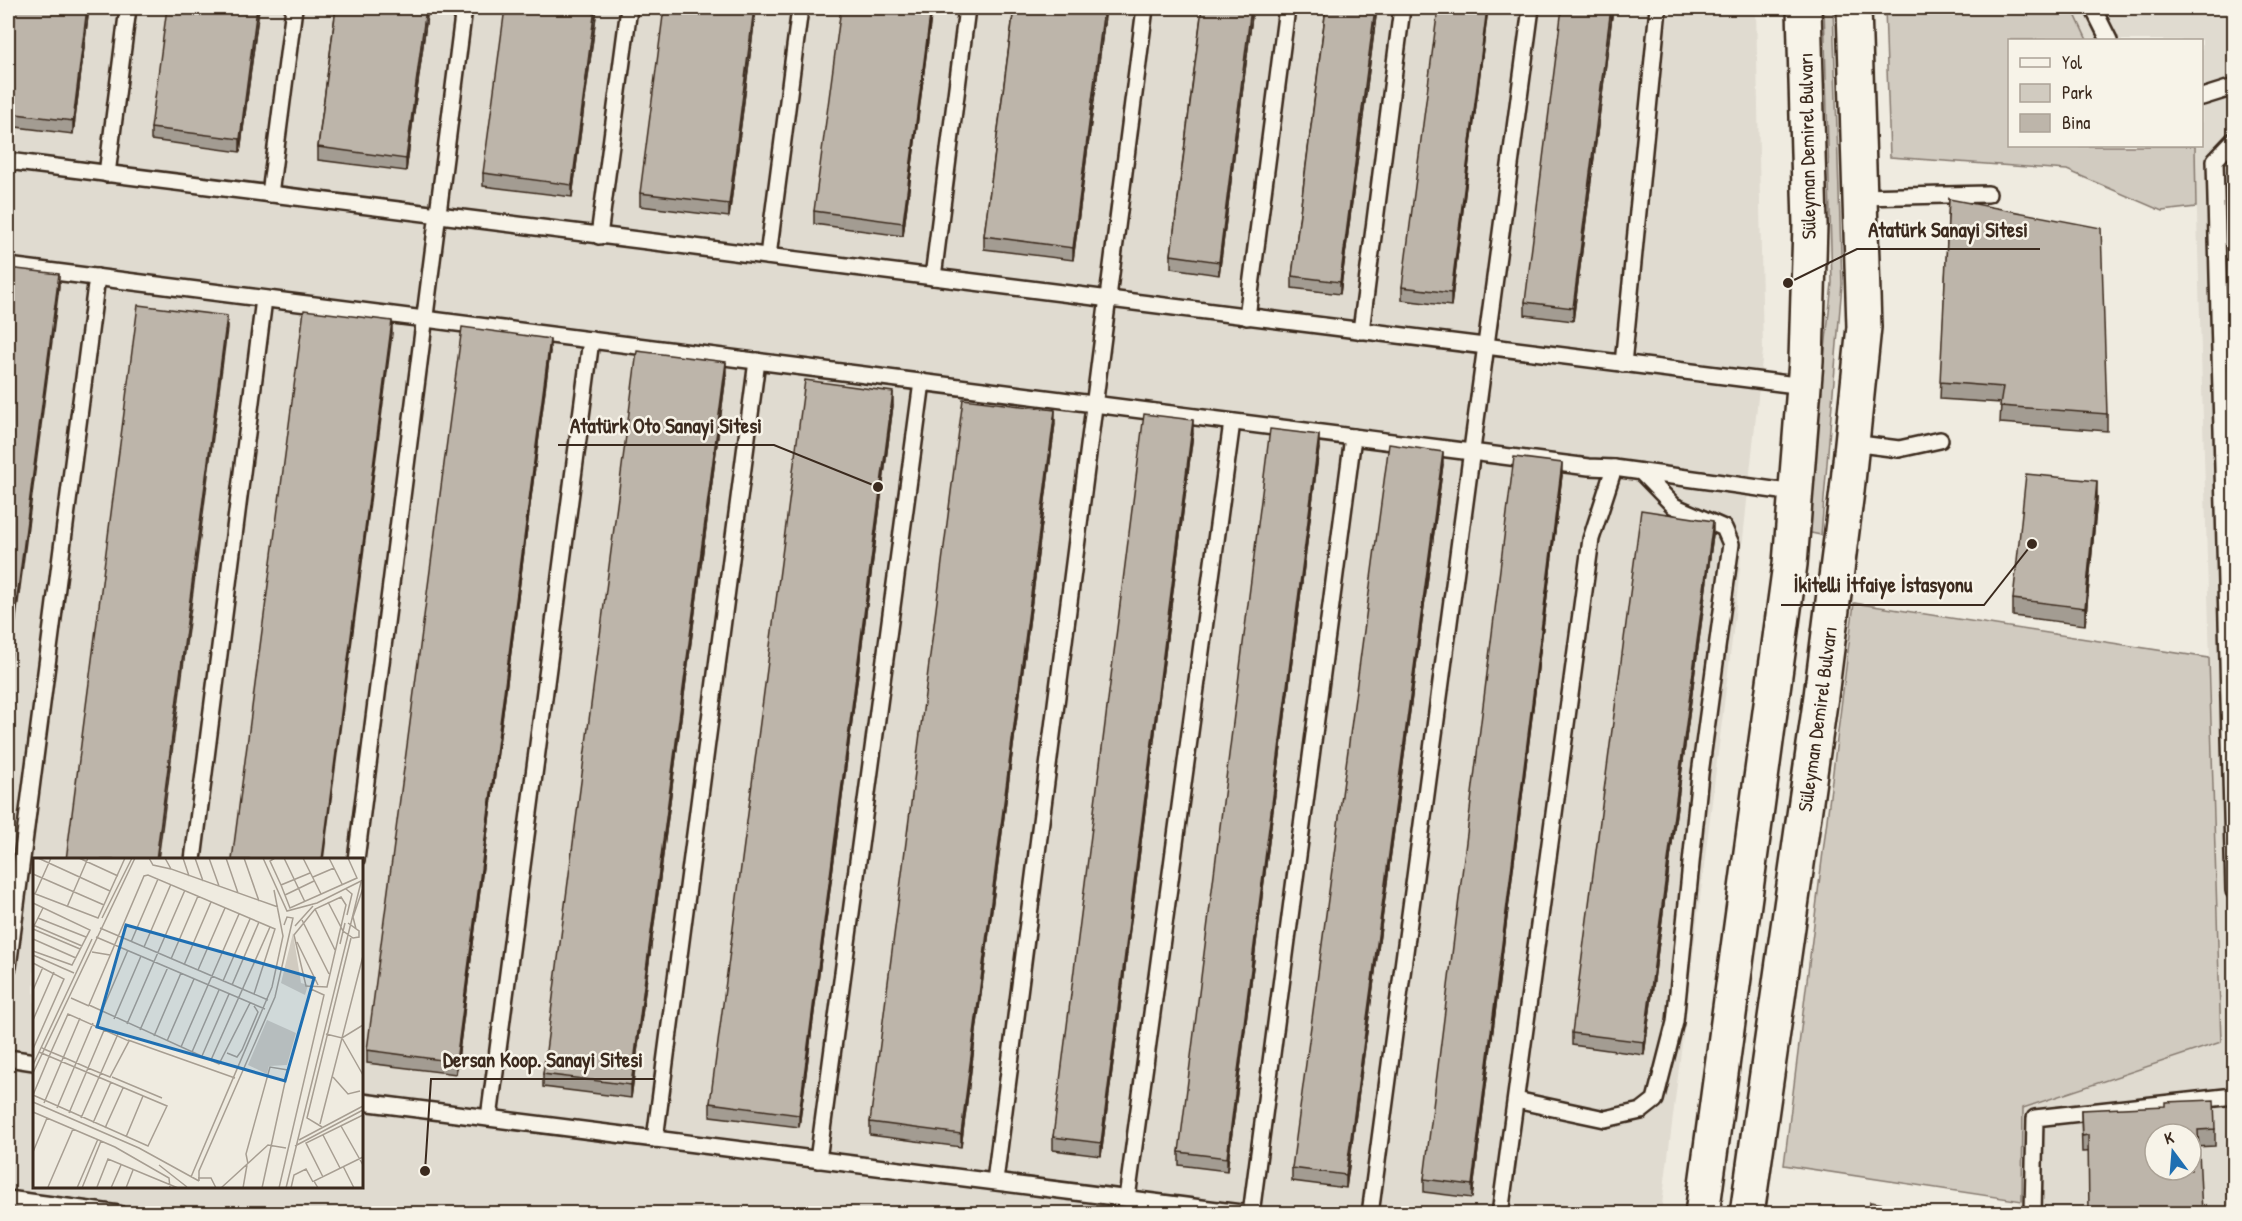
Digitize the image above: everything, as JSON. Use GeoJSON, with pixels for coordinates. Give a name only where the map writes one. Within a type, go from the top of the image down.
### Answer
{"type":"FeatureCollection","features":[{"type":"Feature","properties":{"kind":"street","name":"Süleyman Demirel Bulvarı"},"geometry":{"type":"LineString","coordinates":[[1702,1214],[1790,564],[1804,386],[1810,225],[1803,8]]}},
{"type":"Feature","properties":{"kind":"street","name":"Süleyman Demirel Bulvarı"},"geometry":{"type":"LineString","coordinates":[[1747,1214],[1821,696],[1864,327],[1854,8]]}},
{"type":"Feature","properties":{"kind":"lane"},"geometry":{"type":"LineString","coordinates":[[107,174],[128,8]]}},
{"type":"Feature","properties":{"kind":"lane"},"geometry":{"type":"LineString","coordinates":[[270,194],[294,8]]}},
{"type":"Feature","properties":{"kind":"lane"},"geometry":{"type":"LineString","coordinates":[[356,858],[464,8]]}},
{"type":"Feature","properties":{"kind":"lane"},"geometry":{"type":"LineString","coordinates":[[599,236],[629,8]]}},
{"type":"Feature","properties":{"kind":"lane"},"geometry":{"type":"LineString","coordinates":[[768,256],[800,8]]}},
{"type":"Feature","properties":{"kind":"lane"},"geometry":{"type":"LineString","coordinates":[[933,277],[967,8]]}},
{"type":"Feature","properties":{"kind":"lane"},"geometry":{"type":"LineString","coordinates":[[995,1181],[1145,8]]}},
{"type":"Feature","properties":{"kind":"lane"},"geometry":{"type":"LineString","coordinates":[[1247,317],[1287,8]]}},
{"type":"Feature","properties":{"kind":"lane"},"geometry":{"type":"LineString","coordinates":[[1361,331],[1402,8]]}},
{"type":"Feature","properties":{"kind":"lane"},"geometry":{"type":"LineString","coordinates":[[1370,1214],[1531,8]]}},
{"type":"Feature","properties":{"kind":"lane"},"geometry":{"type":"LineString","coordinates":[[1623,364],[1658,8]]}},
{"type":"Feature","properties":{"kind":"lane"},"geometry":{"type":"LineString","coordinates":[[2093,8],[2108,39]]}},
{"type":"Feature","properties":{"kind":"lane"},"geometry":{"type":"LineString","coordinates":[[2203,97],[2234,89]]}},
{"type":"Feature","properties":{"kind":"lane"},"geometry":{"type":"LineString","coordinates":[[2235,140],[2215,160],[2235,891]]}},
{"type":"Feature","properties":{"kind":"lane"},"geometry":{"type":"LineString","coordinates":[[8,161],[1804,386]]}},
{"type":"Feature","properties":{"kind":"lane"},"geometry":{"type":"LineString","coordinates":[[1860,197],[1988,194]]}},
{"type":"Feature","properties":{"kind":"lane"},"geometry":{"type":"LineString","coordinates":[[8,266],[1589,467],[1614,468],[1795,493]]}},
{"type":"Feature","properties":{"kind":"lane"},"geometry":{"type":"LineString","coordinates":[[8,967],[98,278]]}},
{"type":"Feature","properties":{"kind":"lane"},"geometry":{"type":"LineString","coordinates":[[193,858],[264,299]]}},
{"type":"Feature","properties":{"kind":"lane"},"geometry":{"type":"LineString","coordinates":[[489,1118],[591,340]]}},
{"type":"Feature","properties":{"kind":"lane"},"geometry":{"type":"LineString","coordinates":[[655,1139],[757,361]]}},
{"type":"Feature","properties":{"kind":"lane"},"geometry":{"type":"LineString","coordinates":[[818,1160],[922,382]]}},
{"type":"Feature","properties":{"kind":"lane"},"geometry":{"type":"LineString","coordinates":[[1127,1198],[1232,422]]}},
{"type":"Feature","properties":{"kind":"lane"},"geometry":{"type":"LineString","coordinates":[[363,1102],[1250,1214],[1353,437]]}},
{"type":"Feature","properties":{"kind":"lane"},"geometry":{"type":"LineString","coordinates":[[1852,444],[1899,449],[1940,440]]}},
{"type":"Feature","properties":{"kind":"lane"},"geometry":{"type":"LineString","coordinates":[[1500,1214],[1591,539],[1614,468]]}},
{"type":"Feature","properties":{"kind":"lane"},"geometry":{"type":"LineString","coordinates":[[1516,1100],[1605,1119],[1641,1111],[1655,1100],[1675,1022],[1701,774],[1731,544],[1724,528],[1674,506],[1641,472]]}},
{"type":"Feature","properties":{"kind":"lane"},"geometry":{"type":"LineString","coordinates":[[8,1058],[33,1062]]}},
{"type":"Feature","properties":{"kind":"lane"},"geometry":{"type":"LineString","coordinates":[[2033,1214],[2035,1118],[2235,1096]]}},
{"type":"Feature","properties":{"kind":"lane"},"geometry":{"type":"LineString","coordinates":[[8,1199],[120,1214]]}},
{"type":"Feature","properties":{"kind":"shaded area"},"geometry":{"type":"Polygon","coordinates":[[[8,8],[1756,8],[1763,350],[1734,624],[1661,1213],[8,1213],[8,8]]]}},
{"type":"Feature","properties":{"kind":"shaded area"},"geometry":{"type":"Polygon","coordinates":[[[2072,8],[2234,8],[2234,1213],[2020,1214],[2023,1108],[2221,1041],[2195,147],[2203,147],[2203,39],[2087,39],[2072,8]]]}},
{"type":"Feature","properties":{"kind":"green space"},"geometry":{"type":"Polygon","coordinates":[[[1824,8],[1833,8],[1842,284],[1821,535],[1806,532],[1832,283],[1824,8]]]}},
{"type":"Feature","properties":{"kind":"green space"},"geometry":{"type":"Polygon","coordinates":[[[1885,8],[2072,8],[2087,39],[2008,39],[2008,147],[2195,147],[2196,207],[2162,211],[2067,170],[1890,157],[1885,8]]]}},
{"type":"Feature","properties":{"kind":"green space"},"geometry":{"type":"Polygon","coordinates":[[[1854,603],[2209,658],[2221,1042],[2023,1108],[2022,1201],[1784,1165],[1854,603]]]}},
{"type":"Feature","properties":{"kind":"building"},"geometry":{"type":"Polygon","coordinates":[[[8,8],[87,8],[73,121],[8,113],[8,8]]]}},
{"type":"Feature","properties":{"kind":"building"},"geometry":{"type":"Polygon","coordinates":[[[167,8],[257,8],[240,139],[151,128],[167,8]]]}},
{"type":"Feature","properties":{"kind":"building"},"geometry":{"type":"Polygon","coordinates":[[[336,8],[426,8],[406,159],[318,147],[336,8]]]}},
{"type":"Feature","properties":{"kind":"building"},"geometry":{"type":"Polygon","coordinates":[[[505,8],[595,8],[572,185],[483,173],[505,8]]]}},
{"type":"Feature","properties":{"kind":"building"},"geometry":{"type":"Polygon","coordinates":[[[664,8],[754,8],[729,204],[640,193],[664,8]]]}},
{"type":"Feature","properties":{"kind":"building"},"geometry":{"type":"Polygon","coordinates":[[[841,8],[931,8],[903,223],[814,211],[841,8]]]}},
{"type":"Feature","properties":{"kind":"building"},"geometry":{"type":"Polygon","coordinates":[[[1014,8],[1104,8],[1073,248],[984,236],[1014,8]]]}},
{"type":"Feature","properties":{"kind":"building"},"geometry":{"type":"Polygon","coordinates":[[[1202,8],[1251,8],[1219,262],[1171,255],[1202,8]]]}},
{"type":"Feature","properties":{"kind":"building"},"geometry":{"type":"Polygon","coordinates":[[[1326,8],[1375,8],[1340,282],[1292,276],[1326,8]]]}},
{"type":"Feature","properties":{"kind":"building"},"geometry":{"type":"Polygon","coordinates":[[[1438,8],[1487,8],[1451,293],[1402,287],[1438,8]]]}},
{"type":"Feature","properties":{"kind":"building"},"geometry":{"type":"Polygon","coordinates":[[[1562,8],[1611,8],[1573,308],[1525,302],[1562,8]]]}},
{"type":"Feature","properties":{"kind":"building"},"geometry":{"type":"Polygon","coordinates":[[[1949,199],[2101,228],[2107,414],[2000,406],[2003,387],[1940,382],[1949,199]]]}},
{"type":"Feature","properties":{"kind":"building"},"geometry":{"type":"Polygon","coordinates":[[[8,268],[59,274],[8,667],[8,268]]]}},
{"type":"Feature","properties":{"kind":"building"},"geometry":{"type":"Polygon","coordinates":[[[138,305],[227,316],[156,858],[66,858],[138,305]]]}},
{"type":"Feature","properties":{"kind":"building"},"geometry":{"type":"Polygon","coordinates":[[[304,310],[392,321],[322,858],[232,858],[304,310]]]}},
{"type":"Feature","properties":{"kind":"building"},"geometry":{"type":"Polygon","coordinates":[[[462,327],[550,339],[456,1062],[367,1050],[462,327]]]}},
{"type":"Feature","properties":{"kind":"building"},"geometry":{"type":"Polygon","coordinates":[[[637,351],[726,362],[631,1085],[543,1074],[637,351]]]}},
{"type":"Feature","properties":{"kind":"building"},"geometry":{"type":"Polygon","coordinates":[[[805,380],[893,392],[799,1115],[710,1103],[805,380]]]}},
{"type":"Feature","properties":{"kind":"building"},"geometry":{"type":"Polygon","coordinates":[[[963,399],[1055,410],[961,1134],[870,1122],[963,399]]]}},
{"type":"Feature","properties":{"kind":"building"},"geometry":{"type":"Polygon","coordinates":[[[1144,414],[1193,420],[1101,1143],[1053,1137],[1144,414]]]}},
{"type":"Feature","properties":{"kind":"building"},"geometry":{"type":"Polygon","coordinates":[[[1270,429],[1319,435],[1227,1158],[1179,1152],[1270,429]]]}},
{"type":"Feature","properties":{"kind":"building"},"geometry":{"type":"Polygon","coordinates":[[[1389,444],[1443,452],[1346,1175],[1292,1168],[1389,444]]]}},
{"type":"Feature","properties":{"kind":"building"},"geometry":{"type":"Polygon","coordinates":[[[1514,457],[1562,463],[1472,1185],[1424,1179],[1514,457]]]}},
{"type":"Feature","properties":{"kind":"building"},"geometry":{"type":"Polygon","coordinates":[[[2026,474],[2097,481],[2085,608],[2013,599],[2026,474]]]}},
{"type":"Feature","properties":{"kind":"building"},"geometry":{"type":"Polygon","coordinates":[[[1641,510],[1713,521],[1644,1042],[1572,1033],[1641,510]]]}},
{"type":"Feature","properties":{"kind":"building"},"geometry":{"type":"Polygon","coordinates":[[[2214,1100],[2215,1129],[2203,1130],[2203,1122],[2143,1122],[2143,1182],[2200,1182],[2202,1214],[2089,1214],[2088,1135],[2082,1136],[2081,1110],[2165,1106],[2165,1102],[2214,1100]]]}},
{"type":"Feature","properties":{"kind":"building"},"geometry":{"type":"Polygon","coordinates":[[[1870,1202],[1952,1214],[1868,1214],[1870,1202]]]}},
{"type":"Feature","properties":{"kind":"place","name":"Atatürk Sanayi Sitesi"},"geometry":{"type":"Point","coordinates":[1788,283]}},
{"type":"Feature","properties":{"kind":"place","name":"Atatürk Oto Sanayi Sitesi"},"geometry":{"type":"Point","coordinates":[878,487]}},
{"type":"Feature","properties":{"kind":"place","name":"İkitelli İtfaiye İstasyonu"},"geometry":{"type":"Point","coordinates":[2032,544]}},
{"type":"Feature","properties":{"kind":"place","name":"Dersan Koop. Sanayi Sitesi"},"geometry":{"type":"Point","coordinates":[425,1171]}}]}
